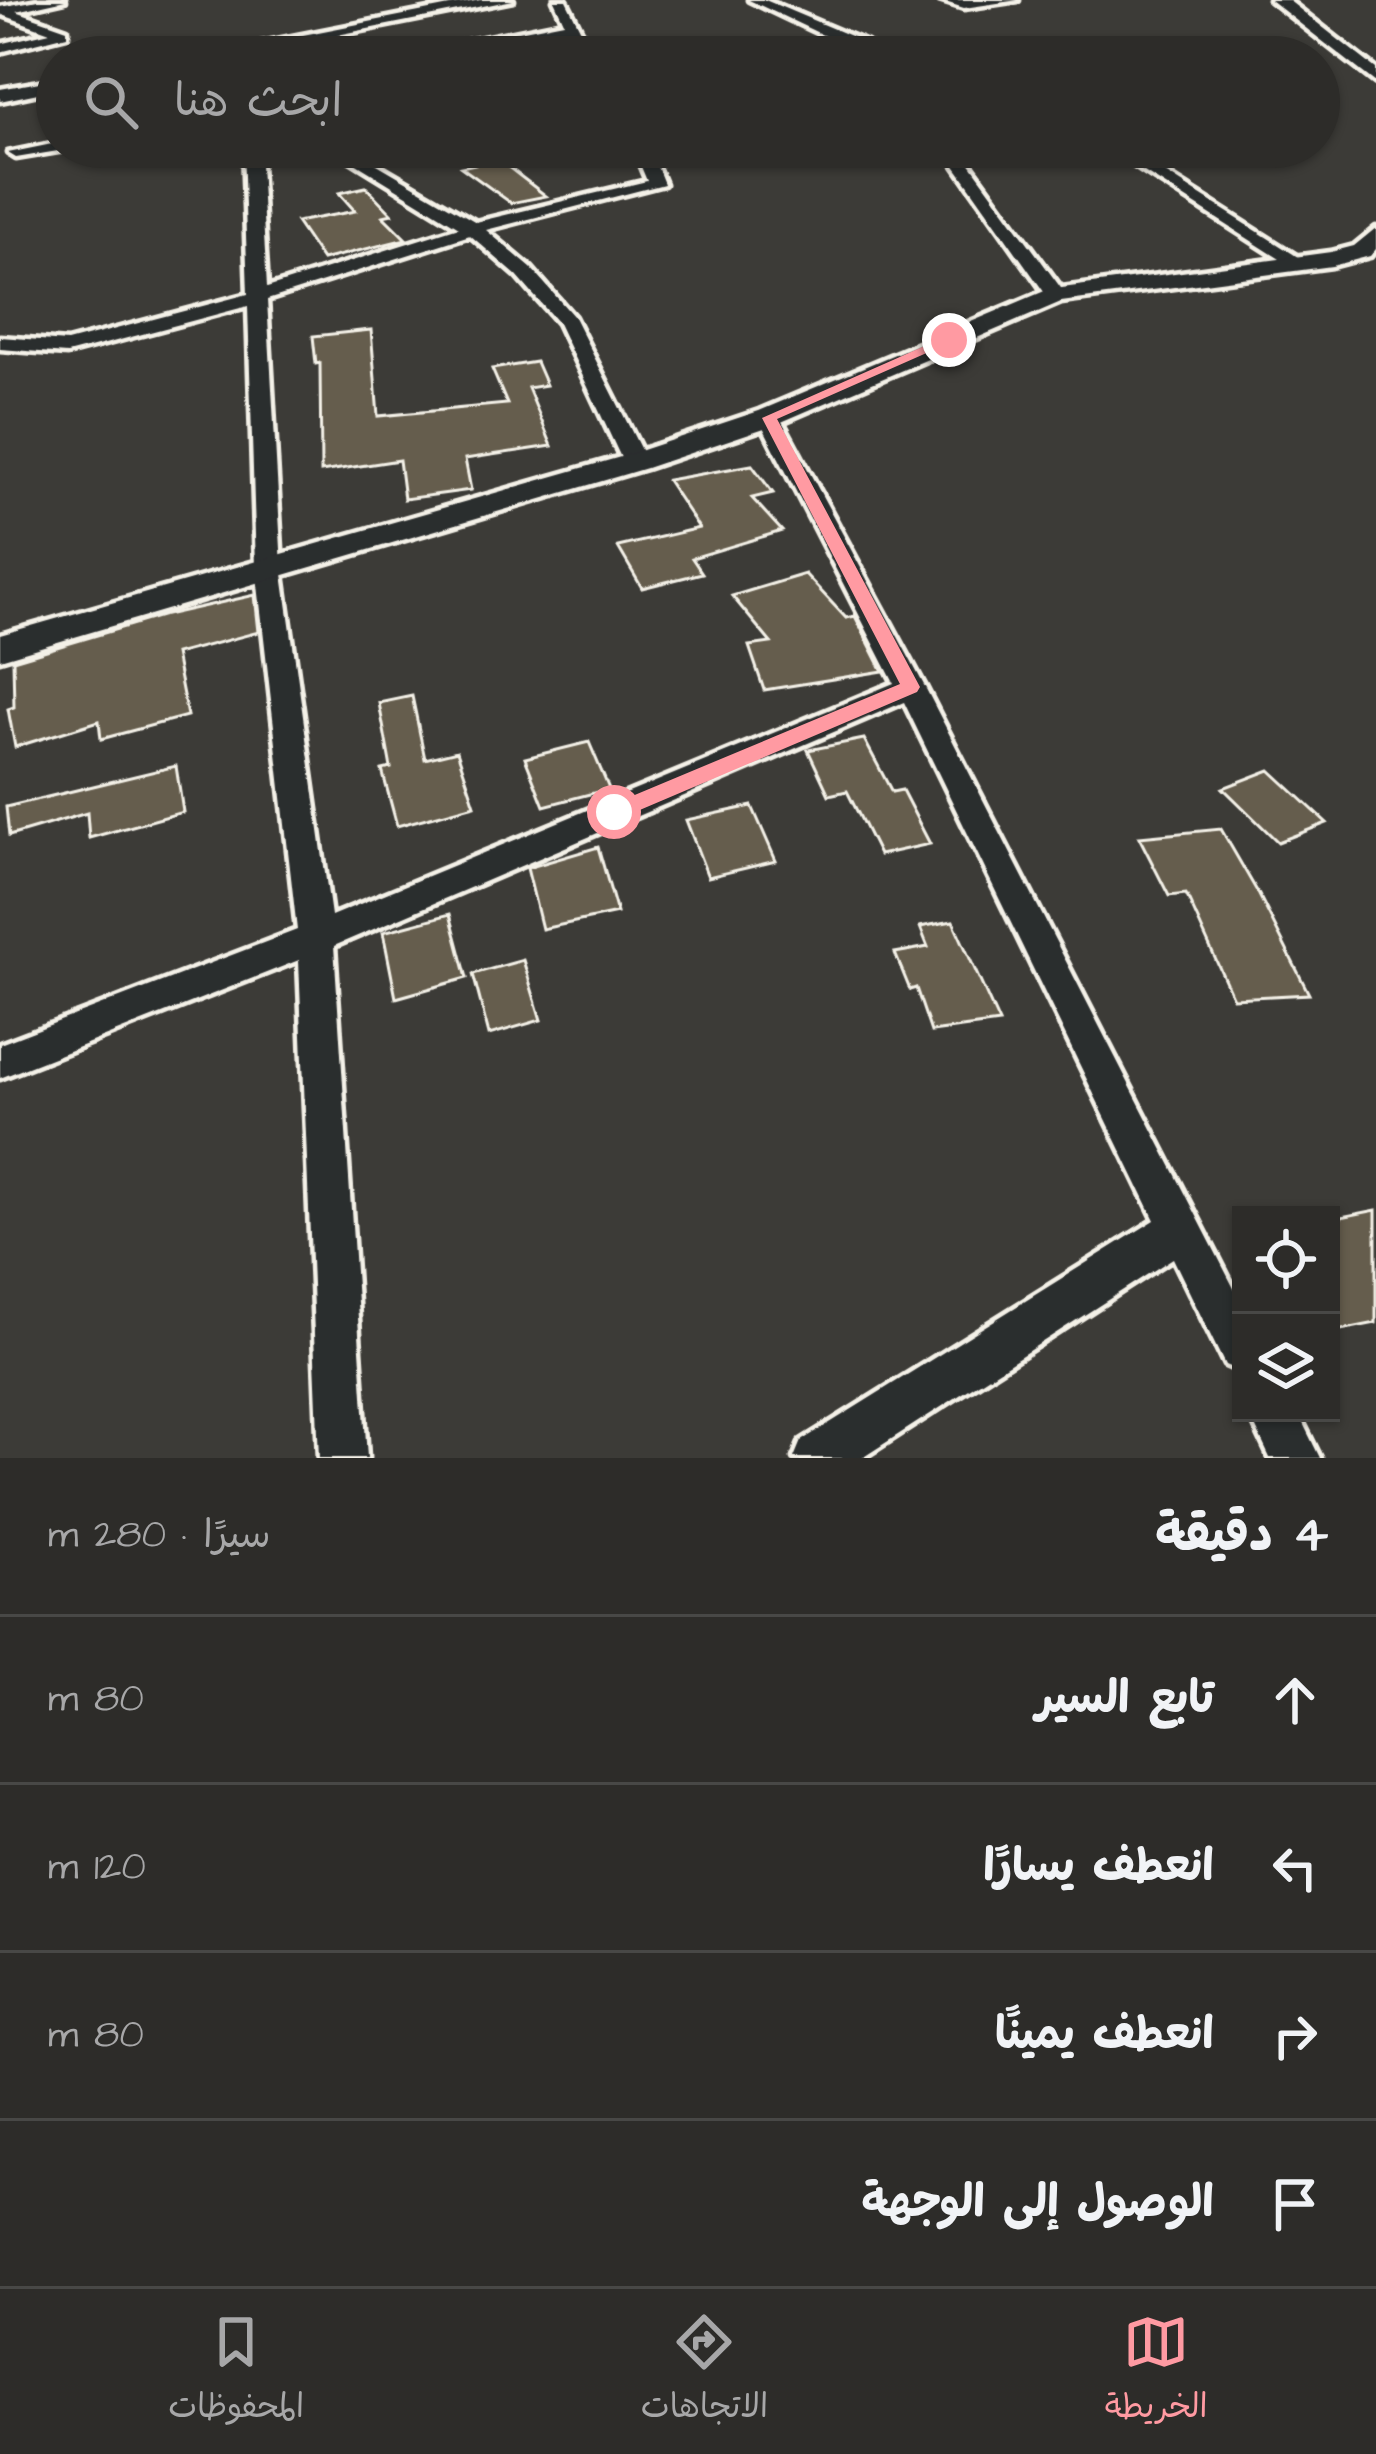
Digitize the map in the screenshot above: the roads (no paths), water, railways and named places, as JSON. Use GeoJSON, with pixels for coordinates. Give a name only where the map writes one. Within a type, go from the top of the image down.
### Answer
{"type":"FeatureCollection","features":[{"type":"Feature","properties":{"kind":"street"},"geometry":{"type":"LineString","coordinates":[[1,12],[59,0]]}},
{"type":"Feature","properties":{"kind":"street"},"geometry":{"type":"LineString","coordinates":[[312,36],[505,0]]}},
{"type":"Feature","properties":{"kind":"street"},"geometry":{"type":"LineString","coordinates":[[560,0],[577,36]]}},
{"type":"Feature","properties":{"kind":"street"},"geometry":{"type":"LineString","coordinates":[[755,0],[839,36]]}},
{"type":"Feature","properties":{"kind":"street"},"geometry":{"type":"LineString","coordinates":[[945,0],[964,4],[1012,0]]}},
{"type":"Feature","properties":{"kind":"street"},"geometry":{"type":"LineString","coordinates":[[1278,0],[1326,36]]}},
{"type":"Feature","properties":{"kind":"street"},"geometry":{"type":"LineString","coordinates":[[1,12],[63,32],[47,36]]}},
{"type":"Feature","properties":{"kind":"street"},"geometry":{"type":"LineString","coordinates":[[508,36],[572,24]]}},
{"type":"Feature","properties":{"kind":"street"},"geometry":{"type":"LineString","coordinates":[[0,48],[36,39]]}},
{"type":"Feature","properties":{"kind":"street"},"geometry":{"type":"LineString","coordinates":[[1340,47],[1372,71]]}},
{"type":"Feature","properties":{"kind":"street"},"geometry":{"type":"LineString","coordinates":[[0,95],[36,88]]}},
{"type":"Feature","properties":{"kind":"street"},"geometry":{"type":"LineString","coordinates":[[0,139],[8,156]]}},
{"type":"Feature","properties":{"kind":"street"},"geometry":{"type":"LineString","coordinates":[[252,168],[269,568],[316,938],[343,1458]]}},
{"type":"Feature","properties":{"kind":"street"},"geometry":{"type":"LineString","coordinates":[[372,168],[472,228],[524,272],[567,321],[635,462]]}},
{"type":"Feature","properties":{"kind":"street"},"geometry":{"type":"LineString","coordinates":[[0,343],[67,348],[258,297],[472,228],[656,184],[650,168]]}},
{"type":"Feature","properties":{"kind":"street"},"geometry":{"type":"LineString","coordinates":[[965,168],[1056,295]]}},
{"type":"Feature","properties":{"kind":"street"},"geometry":{"type":"LineString","coordinates":[[1147,168],[1300,264]]}},
{"type":"Feature","properties":{"kind":"street"},"geometry":{"type":"LineString","coordinates":[[0,646],[635,462],[769,418],[1056,295],[1300,264],[1362,251],[1376,235]]}},
{"type":"Feature","properties":{"kind":"street"},"geometry":{"type":"LineString","coordinates":[[769,418],[911,687],[1232,1331]]}},
{"type":"Feature","properties":{"kind":"street"},"geometry":{"type":"LineString","coordinates":[[0,1061],[316,938],[911,687]]}},
{"type":"Feature","properties":{"kind":"street"},"geometry":{"type":"LineString","coordinates":[[818,1458],[1180,1229]]}},
{"type":"Feature","properties":{"kind":"street"},"geometry":{"type":"LineString","coordinates":[[1278,1422],[1296,1458]]}}]}
